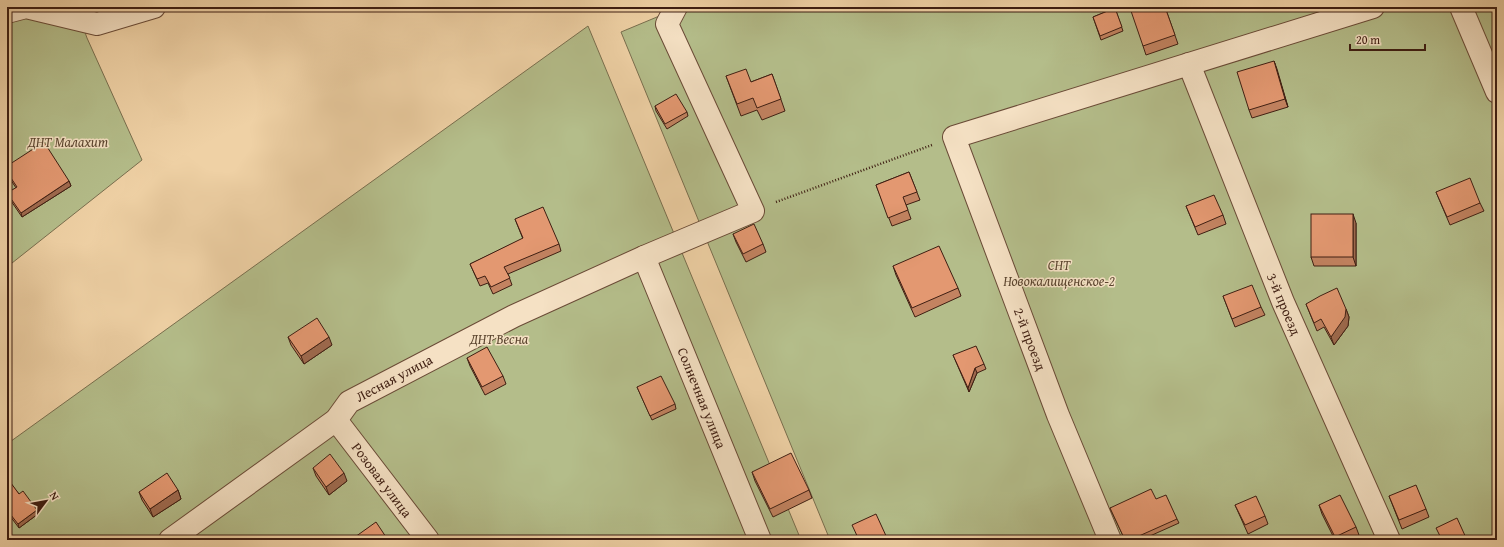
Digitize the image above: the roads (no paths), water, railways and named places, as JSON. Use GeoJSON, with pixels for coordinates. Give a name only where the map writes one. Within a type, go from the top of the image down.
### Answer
{"type":"FeatureCollection","features":[{"type":"Feature","properties":{"kind":"street"},"geometry":{"type":"LineString","coordinates":[[7,12],[26,7],[97,24],[154,7]]}},
{"type":"Feature","properties":{"kind":"street","name":"Лесная улица"},"geometry":{"type":"LineString","coordinates":[[170,540],[336,420],[349,402],[514,316],[644,257],[753,210],[667,24],[676,7]]}},
{"type":"Feature","properties":{"kind":"street"},"geometry":{"type":"LineString","coordinates":[[1189,64],[1373,7]]}},
{"type":"Feature","properties":{"kind":"street"},"geometry":{"type":"LineString","coordinates":[[1461,7],[1497,92]]}},
{"type":"Feature","properties":{"kind":"street","name":"2-й проезд"},"geometry":{"type":"LineString","coordinates":[[1110,540],[1058,415],[954,137],[1189,64]]}},
{"type":"Feature","properties":{"kind":"street","name":"3-й проезд"},"geometry":{"type":"LineString","coordinates":[[1189,64],[1283,302],[1389,540]]}},
{"type":"Feature","properties":{"kind":"street","name":"Солнечная улица"},"geometry":{"type":"LineString","coordinates":[[644,257],[760,540]]}},
{"type":"Feature","properties":{"kind":"street","name":"Розовая улица"},"geometry":{"type":"LineString","coordinates":[[336,420],[428,540]]}},
{"type":"Feature","properties":{"kind":"park label","name":"ДНТ Малахит"},"geometry":{"type":"Point","coordinates":[68,142]}},
{"type":"Feature","properties":{"kind":"park label","name":"СНТ Новокалищенское-2"},"geometry":{"type":"Point","coordinates":[1059,274]}},
{"type":"Feature","properties":{"kind":"park label","name":"ДНТ Весна"},"geometry":{"type":"Point","coordinates":[499,339]}}]}
